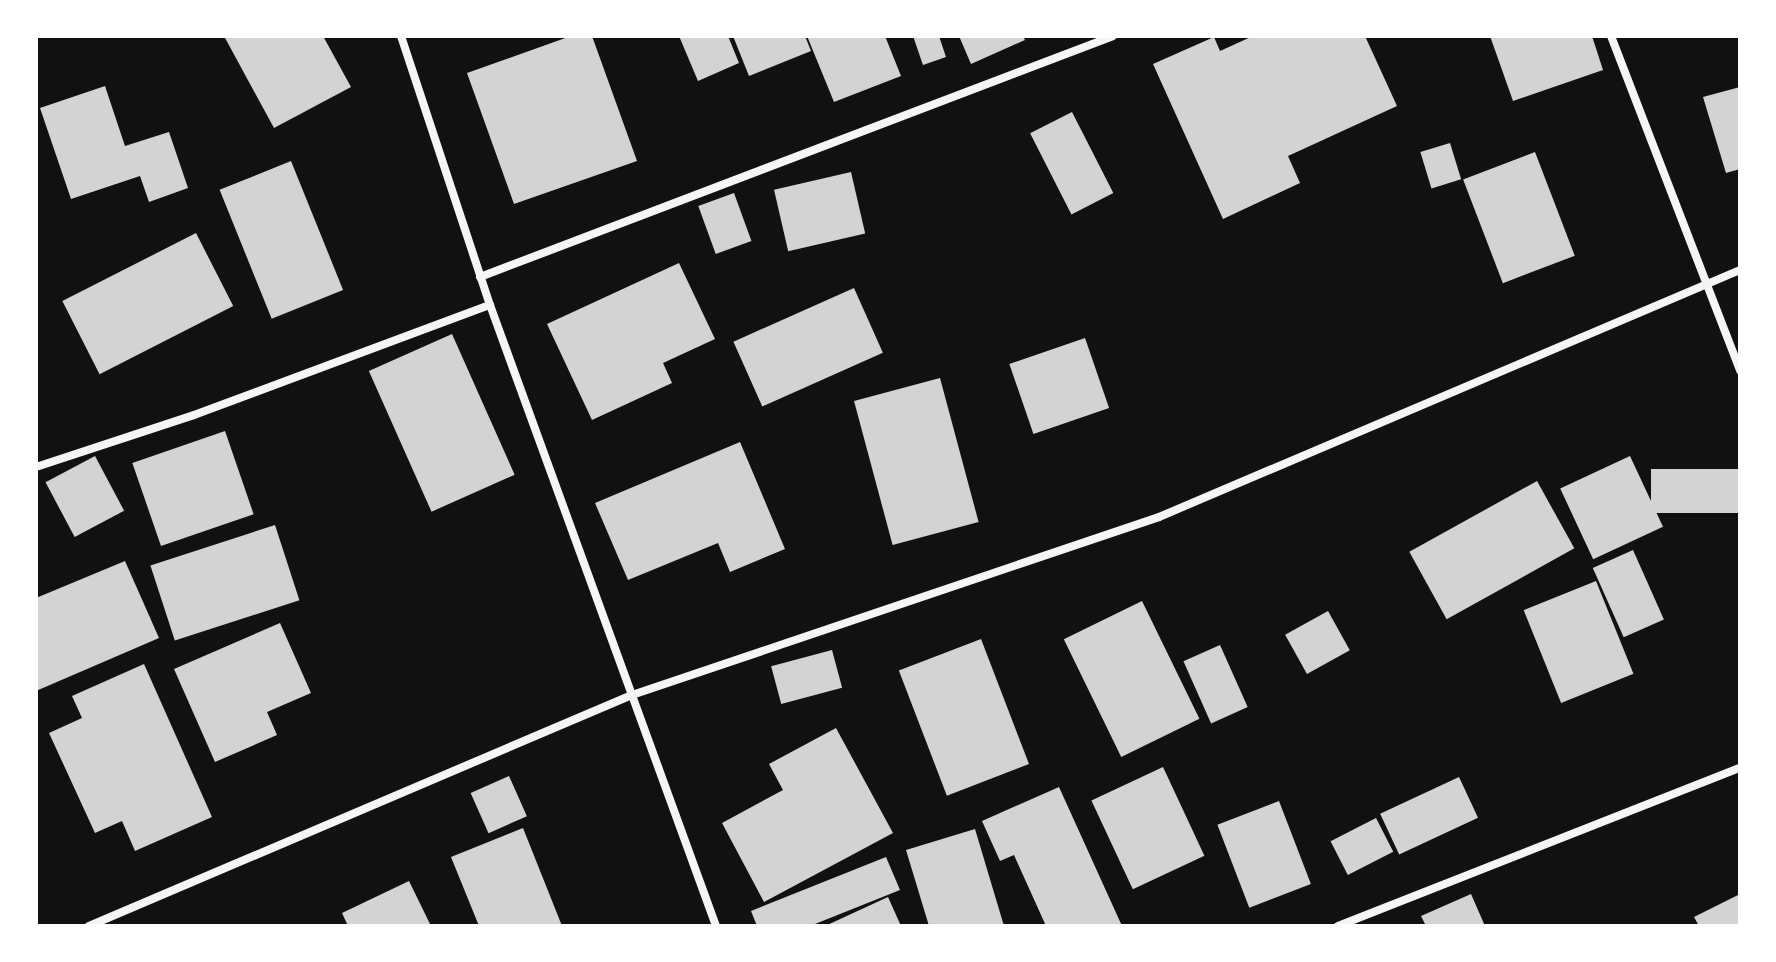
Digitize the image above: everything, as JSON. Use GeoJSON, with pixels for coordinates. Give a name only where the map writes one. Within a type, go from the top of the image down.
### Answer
{"type":"FeatureCollection","features":[{"type":"Feature","properties":{"kind":"street"},"geometry":{"type":"LineString","coordinates":[[401,36],[480,277],[716,926]]}},
{"type":"Feature","properties":{"kind":"street"},"geometry":{"type":"LineString","coordinates":[[480,277],[1113,36]]}},
{"type":"Feature","properties":{"kind":"street"},"geometry":{"type":"LineString","coordinates":[[1611,36],[1740,371]]}},
{"type":"Feature","properties":{"kind":"street"},"geometry":{"type":"LineString","coordinates":[[89,926],[632,695],[1159,517],[1740,270]]}},
{"type":"Feature","properties":{"kind":"street"},"geometry":{"type":"LineString","coordinates":[[36,467],[194,415],[490,305]]}},
{"type":"Feature","properties":{"kind":"street"},"geometry":{"type":"LineString","coordinates":[[1338,926],[1740,768]]}},
{"type":"Feature","properties":{"kind":"building"},"geometry":{"type":"Polygon","coordinates":[[[224,36],[323,36],[351,87],[274,128],[224,36]]]}},
{"type":"Feature","properties":{"kind":"building"},"geometry":{"type":"Polygon","coordinates":[[[571,36],[592,36],[637,161],[514,204],[467,73],[571,36]]]}},
{"type":"Feature","properties":{"kind":"building"},"geometry":{"type":"Polygon","coordinates":[[[679,36],[728,36],[739,63],[698,81],[679,36]]]}},
{"type":"Feature","properties":{"kind":"building"},"geometry":{"type":"Polygon","coordinates":[[[733,36],[805,36],[811,51],[749,76],[733,36]]]}},
{"type":"Feature","properties":{"kind":"building"},"geometry":{"type":"Polygon","coordinates":[[[807,36],[885,36],[901,76],[834,102],[807,36]]]}},
{"type":"Feature","properties":{"kind":"building"},"geometry":{"type":"Polygon","coordinates":[[[913,36],[939,36],[946,57],[923,65],[913,36]]]}},
{"type":"Feature","properties":{"kind":"building"},"geometry":{"type":"Polygon","coordinates":[[[959,36],[1023,36],[1025,40],[971,64],[959,36]]]}},
{"type":"Feature","properties":{"kind":"building"},"geometry":{"type":"Polygon","coordinates":[[[1253,36],[1365,36],[1397,106],[1288,156],[1300,183],[1223,219],[1153,64],[1214,37],[1220,51],[1253,36]]]}},
{"type":"Feature","properties":{"kind":"building"},"geometry":{"type":"Polygon","coordinates":[[[1490,36],[1592,36],[1603,70],[1513,101],[1490,36]]]}},
{"type":"Feature","properties":{"kind":"building"},"geometry":{"type":"Polygon","coordinates":[[[105,86],[125,146],[169,132],[188,188],[149,202],[140,176],[71,199],[40,108],[105,86]]]}},
{"type":"Feature","properties":{"kind":"building"},"geometry":{"type":"Polygon","coordinates":[[[1740,87],[1740,169],[1726,173],[1703,97],[1740,87]]]}},
{"type":"Feature","properties":{"kind":"building"},"geometry":{"type":"Polygon","coordinates":[[[1072,112],[1113,193],[1071,214],[1030,133],[1072,112]]]}},
{"type":"Feature","properties":{"kind":"building"},"geometry":{"type":"Polygon","coordinates":[[[1450,143],[1461,179],[1431,188],[1420,152],[1450,143]]]}},
{"type":"Feature","properties":{"kind":"building"},"geometry":{"type":"Polygon","coordinates":[[[1535,152],[1575,256],[1503,283],[1463,180],[1535,152]]]}},
{"type":"Feature","properties":{"kind":"building"},"geometry":{"type":"Polygon","coordinates":[[[291,161],[343,290],[272,319],[220,190],[291,161]]]}},
{"type":"Feature","properties":{"kind":"building"},"geometry":{"type":"Polygon","coordinates":[[[851,172],[865,233],[788,251],[774,190],[851,172]]]}},
{"type":"Feature","properties":{"kind":"building"},"geometry":{"type":"Polygon","coordinates":[[[734,193],[751,241],[716,254],[698,206],[734,193]]]}},
{"type":"Feature","properties":{"kind":"building"},"geometry":{"type":"Polygon","coordinates":[[[196,233],[233,306],[100,374],[62,301],[196,233]]]}},
{"type":"Feature","properties":{"kind":"building"},"geometry":{"type":"Polygon","coordinates":[[[679,263],[715,339],[663,363],[672,383],[592,420],[547,324],[679,263]]]}},
{"type":"Feature","properties":{"kind":"building"},"geometry":{"type":"Polygon","coordinates":[[[854,288],[883,353],[762,407],[733,342],[854,288]]]}},
{"type":"Feature","properties":{"kind":"building"},"geometry":{"type":"Polygon","coordinates":[[[452,334],[515,475],[432,512],[369,371],[452,334]]]}},
{"type":"Feature","properties":{"kind":"building"},"geometry":{"type":"Polygon","coordinates":[[[1085,338],[1109,408],[1033,434],[1009,364],[1085,338]]]}},
{"type":"Feature","properties":{"kind":"building"},"geometry":{"type":"Polygon","coordinates":[[[940,378],[979,522],[893,545],[854,401],[940,378]]]}},
{"type":"Feature","properties":{"kind":"building"},"geometry":{"type":"Polygon","coordinates":[[[225,431],[254,514],[161,546],[132,463],[225,431]]]}},
{"type":"Feature","properties":{"kind":"building"},"geometry":{"type":"Polygon","coordinates":[[[740,442],[785,549],[730,572],[718,543],[628,580],[595,503],[740,442]]]}},
{"type":"Feature","properties":{"kind":"building"},"geometry":{"type":"Polygon","coordinates":[[[95,456],[124,511],[75,537],[46,482],[95,456]]]}},
{"type":"Feature","properties":{"kind":"building"},"geometry":{"type":"Polygon","coordinates":[[[1630,456],[1663,527],[1593,559],[1560,489],[1630,456]]]}},
{"type":"Feature","properties":{"kind":"building"},"geometry":{"type":"Polygon","coordinates":[[[1651,469],[1740,469],[1740,513],[1651,513],[1651,469]]]}},
{"type":"Feature","properties":{"kind":"building"},"geometry":{"type":"Polygon","coordinates":[[[1537,481],[1574,548],[1447,619],[1409,552],[1537,481]]]}},
{"type":"Feature","properties":{"kind":"building"},"geometry":{"type":"Polygon","coordinates":[[[275,525],[299,600],[175,641],[150,565],[275,525]]]}},
{"type":"Feature","properties":{"kind":"building"},"geometry":{"type":"Polygon","coordinates":[[[1633,550],[1664,619],[1624,637],[1593,568],[1633,550]]]}},
{"type":"Feature","properties":{"kind":"building"},"geometry":{"type":"Polygon","coordinates":[[[125,561],[159,638],[36,691],[36,598],[125,561]]]}},
{"type":"Feature","properties":{"kind":"building"},"geometry":{"type":"Polygon","coordinates":[[[1596,581],[1633,674],[1561,703],[1524,610],[1596,581]]]}},
{"type":"Feature","properties":{"kind":"building"},"geometry":{"type":"Polygon","coordinates":[[[1142,601],[1199,719],[1121,757],[1064,639],[1142,601]]]}},
{"type":"Feature","properties":{"kind":"building"},"geometry":{"type":"Polygon","coordinates":[[[1328,611],[1350,650],[1307,674],[1285,635],[1328,611]]]}},
{"type":"Feature","properties":{"kind":"building"},"geometry":{"type":"Polygon","coordinates":[[[280,623],[311,693],[267,712],[277,735],[215,762],[174,669],[280,623]]]}},
{"type":"Feature","properties":{"kind":"building"},"geometry":{"type":"Polygon","coordinates":[[[981,639],[1029,764],[947,796],[899,671],[981,639]]]}},
{"type":"Feature","properties":{"kind":"building"},"geometry":{"type":"Polygon","coordinates":[[[1220,645],[1248,707],[1211,723],[1183,661],[1220,645]]]}},
{"type":"Feature","properties":{"kind":"building"},"geometry":{"type":"Polygon","coordinates":[[[832,650],[842,688],[781,704],[771,666],[832,650]]]}},
{"type":"Feature","properties":{"kind":"building"},"geometry":{"type":"Polygon","coordinates":[[[144,664],[212,817],[135,851],[122,821],[95,833],[49,733],[82,718],[72,696],[144,664]]]}},
{"type":"Feature","properties":{"kind":"building"},"geometry":{"type":"Polygon","coordinates":[[[836,728],[893,833],[764,902],[722,823],[783,790],[769,764],[836,728]]]}},
{"type":"Feature","properties":{"kind":"building"},"geometry":{"type":"Polygon","coordinates":[[[1163,767],[1204,856],[1133,889],[1091,800],[1163,767]]]}},
{"type":"Feature","properties":{"kind":"building"},"geometry":{"type":"Polygon","coordinates":[[[509,776],[527,816],[489,833],[471,793],[509,776]]]}},
{"type":"Feature","properties":{"kind":"building"},"geometry":{"type":"Polygon","coordinates":[[[1459,777],[1478,818],[1399,855],[1380,814],[1459,777]]]}},
{"type":"Feature","properties":{"kind":"building"},"geometry":{"type":"Polygon","coordinates":[[[1059,787],[1122,926],[1046,926],[1014,855],[1000,861],[982,821],[1059,787]]]}},
{"type":"Feature","properties":{"kind":"building"},"geometry":{"type":"Polygon","coordinates":[[[1279,801],[1311,884],[1249,908],[1217,825],[1279,801]]]}},
{"type":"Feature","properties":{"kind":"building"},"geometry":{"type":"Polygon","coordinates":[[[1376,818],[1393,852],[1348,875],[1331,841],[1376,818]]]}},
{"type":"Feature","properties":{"kind":"building"},"geometry":{"type":"Polygon","coordinates":[[[523,828],[562,926],[479,926],[451,857],[523,828]]]}},
{"type":"Feature","properties":{"kind":"building"},"geometry":{"type":"Polygon","coordinates":[[[975,829],[1004,926],[929,926],[906,850],[975,829]]]}},
{"type":"Feature","properties":{"kind":"building"},"geometry":{"type":"Polygon","coordinates":[[[886,857],[900,890],[810,926],[757,926],[751,911],[886,857]]]}},
{"type":"Feature","properties":{"kind":"building"},"geometry":{"type":"Polygon","coordinates":[[[409,881],[431,926],[348,926],[342,913],[409,881]]]}},
{"type":"Feature","properties":{"kind":"building"},"geometry":{"type":"Polygon","coordinates":[[[1471,894],[1485,926],[1426,926],[1421,916],[1471,894]]]}},
{"type":"Feature","properties":{"kind":"building"},"geometry":{"type":"Polygon","coordinates":[[[1740,894],[1740,926],[1699,926],[1694,917],[1740,894]]]}},
{"type":"Feature","properties":{"kind":"building"},"geometry":{"type":"Polygon","coordinates":[[[888,897],[901,926],[825,926],[888,897]]]}}]}
